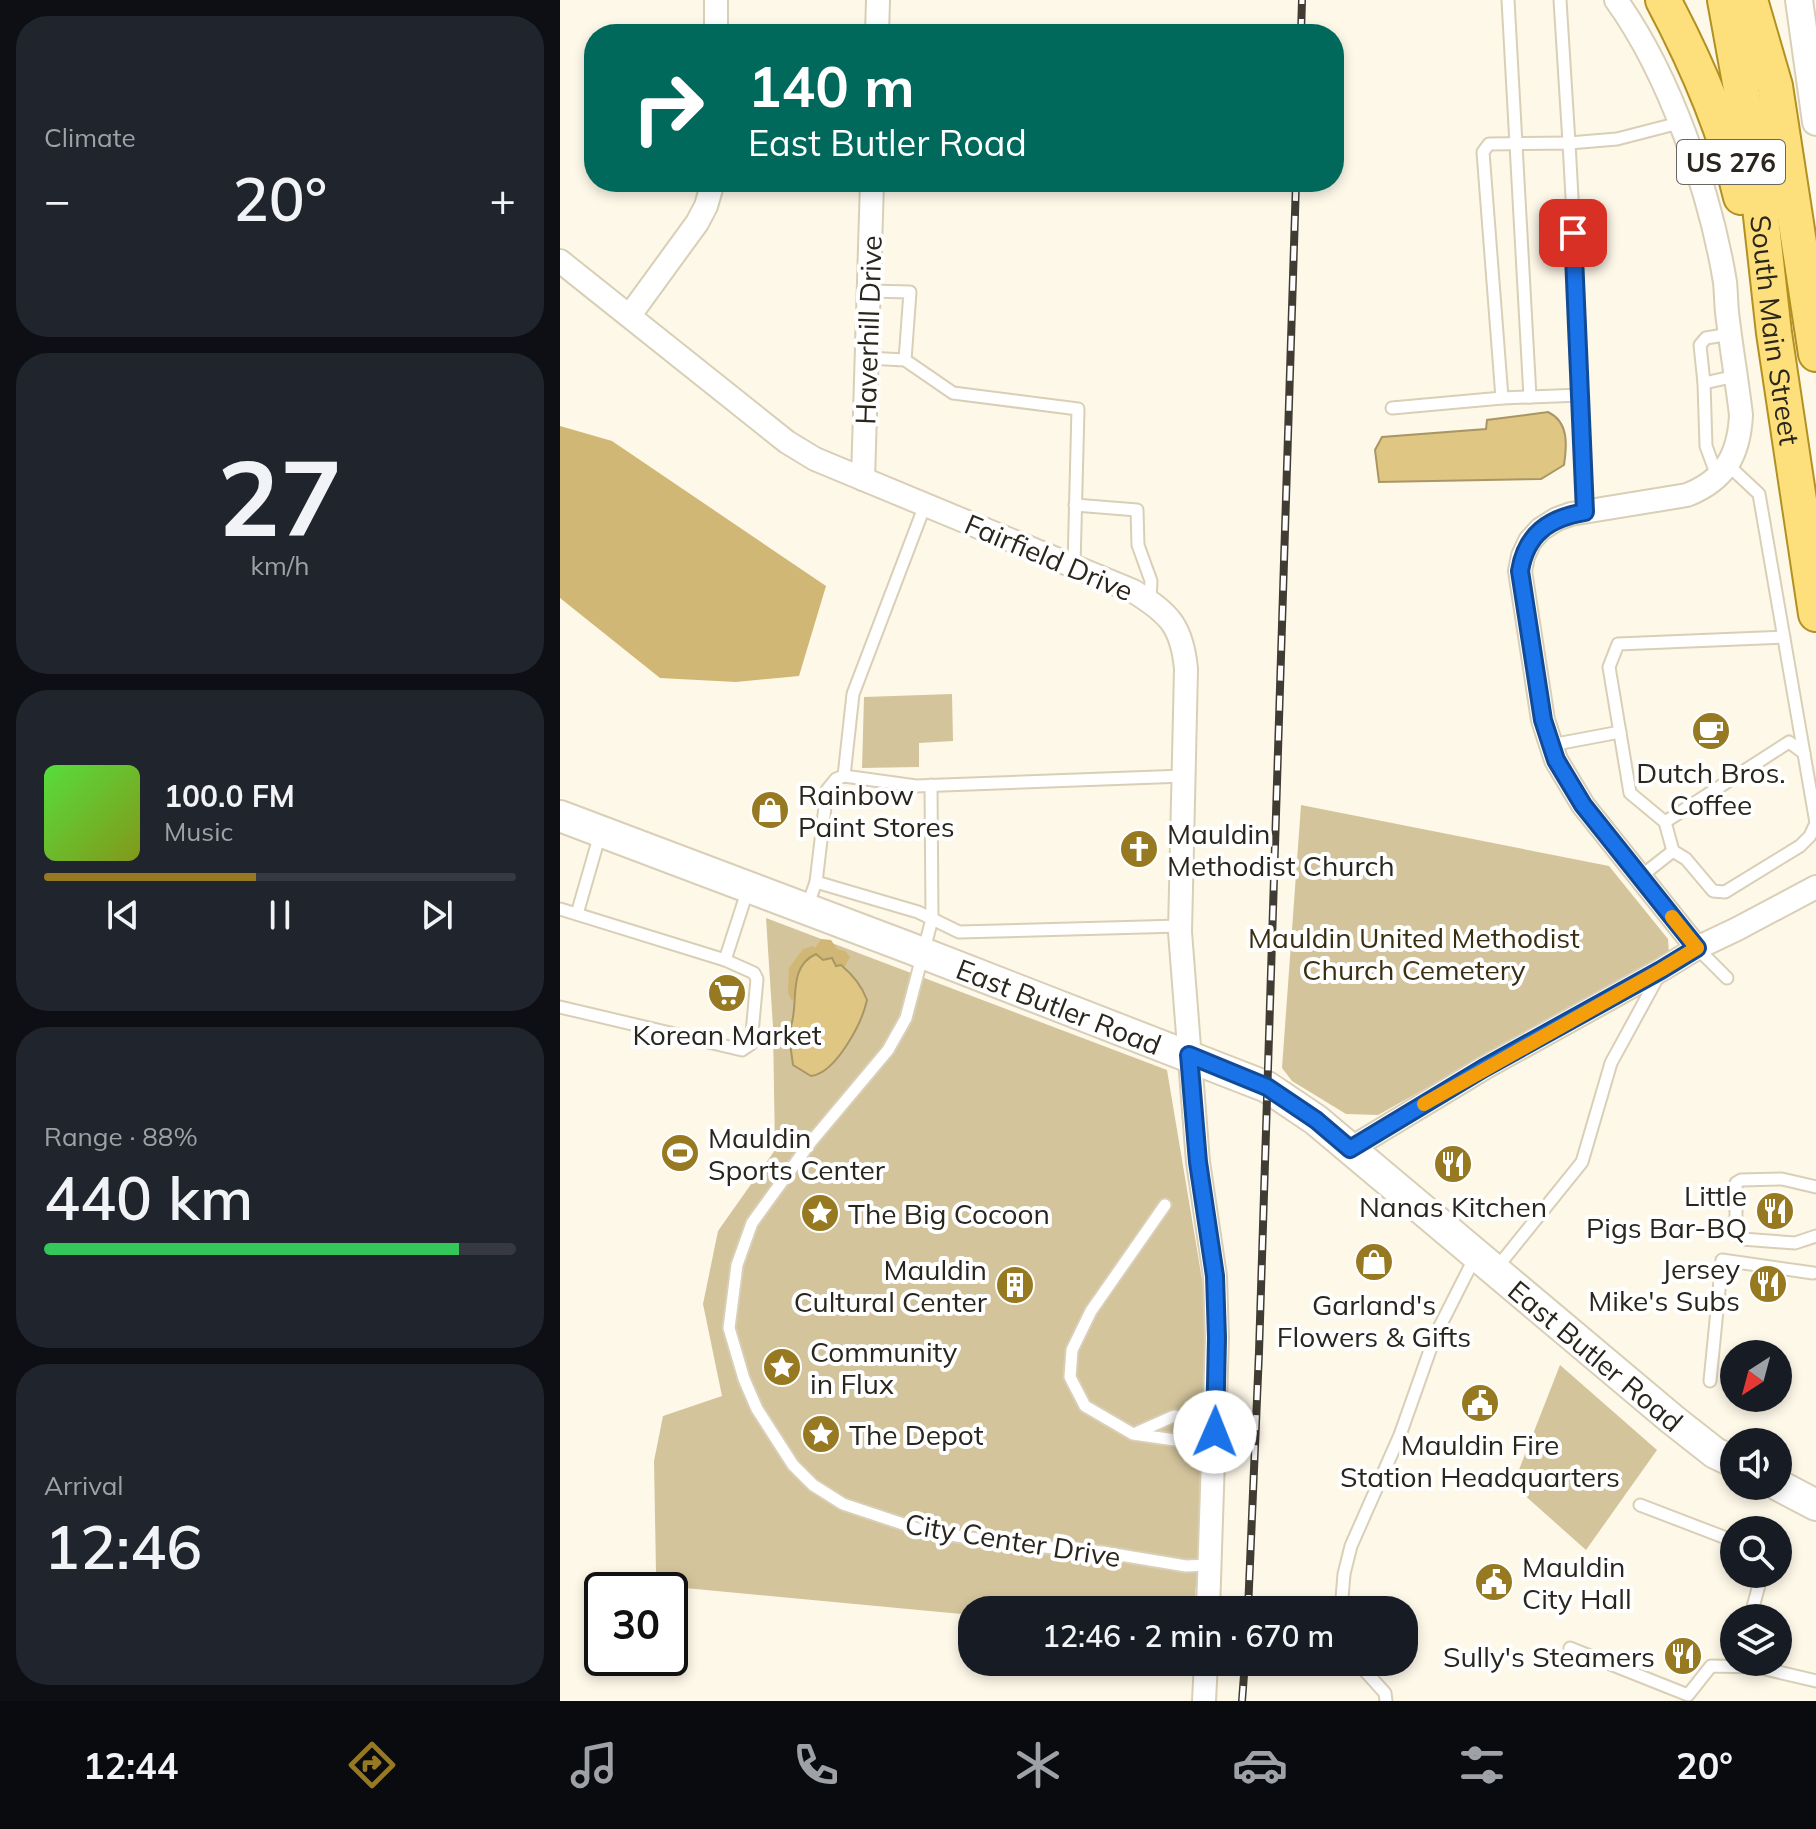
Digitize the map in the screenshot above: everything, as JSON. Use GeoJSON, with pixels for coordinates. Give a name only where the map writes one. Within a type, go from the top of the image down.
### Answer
{"type":"FeatureCollection","features":[{"type":"Feature","properties":{"kind":"main road","name":"US 276"},"geometry":{"type":"LineString","coordinates":[[1663,0],[1686,45],[1722,133],[1739,187],[1774,333]]}},
{"type":"Feature","properties":{"kind":"main road","name":"South Main Street"},"geometry":{"type":"LineString","coordinates":[[1725,0],[1756,171],[1774,333],[1816,614]]}},
{"type":"Feature","properties":{"kind":"main road","name":"South Main Street"},"geometry":{"type":"LineString","coordinates":[[1750,0],[1775,86],[1816,354]]}},
{"type":"Feature","properties":{"kind":"main road","name":"US 276"},"geometry":{"type":"LineString","coordinates":[[1767,0],[1775,86]]}},
{"type":"Feature","properties":{"kind":"main road","name":"East Butler Road"},"geometry":{"type":"LineString","coordinates":[[560,816],[748,889],[811,896],[924,953],[1267,1087],[1316,1120],[1673,1420],[1720,1455]]}},
{"type":"Feature","properties":{"kind":"main road"},"geometry":{"type":"LineString","coordinates":[[1792,1492],[1816,1505]]}},
{"type":"Feature","properties":{"kind":"street"},"geometry":{"type":"LineString","coordinates":[[716,0],[716,24]]}},
{"type":"Feature","properties":{"kind":"street"},"geometry":{"type":"LineString","coordinates":[[877,24],[878,0]]}},
{"type":"Feature","properties":{"kind":"street"},"geometry":{"type":"LineString","coordinates":[[1616,0],[1652,61],[1679,123],[1706,202],[1726,286],[1741,429],[1723,472],[1687,495],[1557,519],[1530,541],[1520,571],[1543,720],[1550,745],[1568,783],[1583,805],[1697,948]]}},
{"type":"Feature","properties":{"kind":"street"},"geometry":{"type":"LineString","coordinates":[[1799,0],[1815,106]]}},
{"type":"Feature","properties":{"kind":"street"},"geometry":{"type":"LineString","coordinates":[[630,315],[697,223],[710,192]]}},
{"type":"Feature","properties":{"kind":"street","name":"Haverhill Drive"},"geometry":{"type":"LineString","coordinates":[[863,479],[872,192]]}},
{"type":"Feature","properties":{"kind":"street","name":"Fairfield Drive"},"geometry":{"type":"LineString","coordinates":[[560,261],[787,442],[815,459],[1133,591],[1171,619],[1184,647],[1186,669],[1180,926],[1198,1162],[1215,1276],[1216,1427],[1208,1596]]}},
{"type":"Feature","properties":{"kind":"street"},"geometry":{"type":"LineString","coordinates":[[1350,1149],[1484,1068],[1697,948],[1816,887]]}},
{"type":"Feature","properties":{"kind":"street"},"geometry":{"type":"LineString","coordinates":[[1204,1701],[1205,1676]]}},
{"type":"Feature","properties":{"kind":"lane"},"geometry":{"type":"LineString","coordinates":[[1508,0],[1530,397]]}},
{"type":"Feature","properties":{"kind":"lane"},"geometry":{"type":"LineString","coordinates":[[1560,0],[1585,512]]}},
{"type":"Feature","properties":{"kind":"lane"},"geometry":{"type":"LineString","coordinates":[[1502,398],[1483,152],[1489,144],[1617,139],[1679,123]]}},
{"type":"Feature","properties":{"kind":"lane"},"geometry":{"type":"LineString","coordinates":[[869,291],[910,292],[905,360]]}},
{"type":"Feature","properties":{"kind":"lane"},"geometry":{"type":"LineString","coordinates":[[1730,334],[1706,338],[1700,345],[1706,446],[1723,472],[1759,494],[1784,637],[1816,823],[1810,836],[1800,846],[1725,892],[1713,891],[1686,859],[1673,851],[1665,822],[1630,793],[1609,667],[1618,644],[1784,637]]}},
{"type":"Feature","properties":{"kind":"lane"},"geometry":{"type":"LineString","coordinates":[[867,358],[905,360],[953,393],[1078,409],[1074,567]]}},
{"type":"Feature","properties":{"kind":"lane"},"geometry":{"type":"LineString","coordinates":[[1704,383],[1736,376]]}},
{"type":"Feature","properties":{"kind":"lane"},"geometry":{"type":"LineString","coordinates":[[1392,408],[1502,398],[1581,395]]}},
{"type":"Feature","properties":{"kind":"lane"},"geometry":{"type":"LineString","coordinates":[[844,776],[853,694],[925,505]]}},
{"type":"Feature","properties":{"kind":"lane"},"geometry":{"type":"LineString","coordinates":[[1075,505],[1137,510],[1138,545],[1151,581],[1150,601]]}},
{"type":"Feature","properties":{"kind":"lane"},"geometry":{"type":"LineString","coordinates":[[1550,745],[1620,732]]}},
{"type":"Feature","properties":{"kind":"lane"},"geometry":{"type":"LineString","coordinates":[[1665,822],[1789,742],[1804,753]]}},
{"type":"Feature","properties":{"kind":"lane"},"geometry":{"type":"LineString","coordinates":[[1180,926],[959,932],[918,912],[811,896],[827,790],[836,779],[844,776],[916,786],[1184,776]]}},
{"type":"Feature","properties":{"kind":"lane","name":"City Center Drive"},"geometry":{"type":"LineString","coordinates":[[931,785],[932,919],[906,1018],[888,1050],[810,1143],[752,1223],[737,1265],[729,1328],[744,1379],[757,1409],[780,1447],[813,1485],[843,1504],[924,1531],[996,1542],[1102,1552],[1186,1566],[1209,1565]]}},
{"type":"Feature","properties":{"kind":"lane"},"geometry":{"type":"LineString","coordinates":[[577,914],[600,832]]}},
{"type":"Feature","properties":{"kind":"lane"},"geometry":{"type":"LineString","coordinates":[[1640,877],[1673,851]]}},
{"type":"Feature","properties":{"kind":"lane"},"geometry":{"type":"LineString","coordinates":[[725,960],[748,889]]}},
{"type":"Feature","properties":{"kind":"lane"},"geometry":{"type":"LineString","coordinates":[[560,909],[725,960],[754,973],[757,979],[751,1044],[742,1050],[560,1007]]}},
{"type":"Feature","properties":{"kind":"lane"},"geometry":{"type":"LineString","coordinates":[[1697,948],[1727,978]]}},
{"type":"Feature","properties":{"kind":"lane"},"geometry":{"type":"LineString","coordinates":[[1342,1596],[1351,1546],[1400,1435],[1435,1336],[1486,1263],[1582,1162],[1611,1063],[1661,970]]}},
{"type":"Feature","properties":{"kind":"lane"},"geometry":{"type":"LineString","coordinates":[[1816,1187],[1782,1179],[1741,1180],[1736,1183],[1736,1232],[1742,1239],[1795,1243],[1816,1236]]}},
{"type":"Feature","properties":{"kind":"lane"},"geometry":{"type":"LineString","coordinates":[[1165,1205],[1091,1311],[1072,1350],[1070,1377],[1085,1406],[1133,1434],[1175,1440],[1216,1427]]}},
{"type":"Feature","properties":{"kind":"lane"},"geometry":{"type":"LineString","coordinates":[[1710,1381],[1722,1260],[1813,1273]]}},
{"type":"Feature","properties":{"kind":"lane"},"geometry":{"type":"LineString","coordinates":[[1133,1434],[1174,1416],[1216,1427]]}},
{"type":"Feature","properties":{"kind":"lane"},"geometry":{"type":"LineString","coordinates":[[1640,1505],[1720,1536]]}},
{"type":"Feature","properties":{"kind":"lane"},"geometry":{"type":"LineString","coordinates":[[1570,1648],[1688,1695],[1711,1666],[1720,1666]]}},
{"type":"Feature","properties":{"kind":"lane"},"geometry":{"type":"LineString","coordinates":[[1792,1674],[1816,1681]]}},
{"type":"Feature","properties":{"kind":"lane"},"geometry":{"type":"LineString","coordinates":[[1370,1676],[1385,1693],[1386,1701]]}},
{"type":"Feature","properties":{"kind":"green space"},"geometry":{"type":"Polygon","coordinates":[[[952,694],[953,741],[919,743],[919,767],[862,768],[864,697],[952,694]]]}},
{"type":"Feature","properties":{"kind":"green space","name":"Mauldin United Methodist Church Cemetery"},"geometry":{"type":"Polygon","coordinates":[[[1301,805],[1609,866],[1668,939],[1669,953],[1378,1115],[1346,1114],[1292,1081],[1282,1068],[1301,805]]]}},
{"type":"Feature","properties":{"kind":"green space"},"geometry":{"type":"Polygon","coordinates":[[[766,918],[1167,1070],[1207,1309],[1200,1537],[1195,1596],[958,1596],[958,1614],[688,1588],[688,1572],[656,1572],[654,1461],[663,1416],[722,1396],[703,1304],[718,1231],[775,1150],[773,1027],[766,918]]]}},
{"type":"Feature","properties":{"kind":"green space"},"geometry":{"type":"Polygon","coordinates":[[[1560,1365],[1657,1450],[1586,1550],[1513,1485],[1560,1365]]]}},
{"type":"Feature","properties":{"kind":"shaded area"},"geometry":{"type":"Polygon","coordinates":[[[1548,412],[1563,428],[1565,457],[1564,465],[1541,479],[1379,482],[1375,450],[1382,437],[1486,429],[1487,420],[1548,412]]]}},
{"type":"Feature","properties":{"kind":"shaded area"},"geometry":{"type":"Polygon","coordinates":[[[560,426],[612,441],[826,586],[799,676],[736,682],[660,678],[560,598],[560,426]]]}},
{"type":"Feature","properties":{"kind":"shaded area"},"geometry":{"type":"Polygon","coordinates":[[[821,939],[831,940],[837,949],[845,951],[850,957],[844,968],[836,966],[832,958],[823,960],[816,954],[792,1001],[788,993],[789,968],[803,949],[815,948],[821,939]]]}},
{"type":"Feature","properties":{"kind":"shaded area"},"geometry":{"type":"Polygon","coordinates":[[[816,954],[823,960],[832,958],[836,966],[841,965],[860,985],[867,1000],[854,1033],[838,1057],[830,1066],[811,1076],[793,1065],[790,1043],[795,1036],[791,1026],[797,976],[807,960],[816,954]]]}},
{"type":"Feature","properties":{"kind":"railway"},"geometry":{"type":"LineString","coordinates":[[1301,24],[1302,0]]}},
{"type":"Feature","properties":{"kind":"railway"},"geometry":{"type":"LineString","coordinates":[[1249,1596],[1296,192]]}},
{"type":"Feature","properties":{"kind":"railway"},"geometry":{"type":"LineString","coordinates":[[1242,1701],[1244,1676]]}},
{"type":"Feature","properties":{"kind":"slow traffic"},"geometry":{"type":"LineString","coordinates":[[1424,1104],[1697,948],[1672,917]]}},
{"type":"Feature","properties":{"kind":"place","name":"Dutch Bros. Coffee"},"geometry":{"type":"Point","coordinates":[1711,731]}},
{"type":"Feature","properties":{"kind":"place","name":"Rainbow Paint Stores"},"geometry":{"type":"Point","coordinates":[770,810]}},
{"type":"Feature","properties":{"kind":"place","name":"Mauldin Methodist Church"},"geometry":{"type":"Point","coordinates":[1139,849]}},
{"type":"Feature","properties":{"kind":"place","name":"Korean Market"},"geometry":{"type":"Point","coordinates":[727,993]}},
{"type":"Feature","properties":{"kind":"place","name":"Mauldin Sports Center"},"geometry":{"type":"Point","coordinates":[680,1153]}},
{"type":"Feature","properties":{"kind":"place","name":"Nanas Kitchen"},"geometry":{"type":"Point","coordinates":[1453,1164]}},
{"type":"Feature","properties":{"kind":"place","name":"Little Pigs Bar-BQ"},"geometry":{"type":"Point","coordinates":[1775,1211]}},
{"type":"Feature","properties":{"kind":"place","name":"The Big Cocoon"},"geometry":{"type":"Point","coordinates":[820,1213]}},
{"type":"Feature","properties":{"kind":"place","name":"Garland's Flowers & Gifts"},"geometry":{"type":"Point","coordinates":[1374,1262]}},
{"type":"Feature","properties":{"kind":"place","name":"Jersey Mike's Subs"},"geometry":{"type":"Point","coordinates":[1768,1284]}},
{"type":"Feature","properties":{"kind":"place","name":"Mauldin Cultural Center"},"geometry":{"type":"Point","coordinates":[1015,1285]}},
{"type":"Feature","properties":{"kind":"place","name":"Community in Flux"},"geometry":{"type":"Point","coordinates":[782,1367]}},
{"type":"Feature","properties":{"kind":"place","name":"Mauldin Fire Station Headquarters"},"geometry":{"type":"Point","coordinates":[1480,1403]}},
{"type":"Feature","properties":{"kind":"place","name":"The Depot"},"geometry":{"type":"Point","coordinates":[821,1434]}},
{"type":"Feature","properties":{"kind":"place","name":"Mauldin City Hall"},"geometry":{"type":"Point","coordinates":[1494,1582]}},
{"type":"Feature","properties":{"kind":"place","name":"Sully's Steamers"},"geometry":{"type":"Point","coordinates":[1683,1656]}},
{"type":"Feature","properties":{"kind":"route"},"geometry":{"type":"LineString","coordinates":[[1215,1432],[1215,1276],[1198,1162],[1189,1055],[1248,1078],[1288,1099],[1350,1149],[1484,1068],[1697,948],[1568,783],[1550,745],[1543,720],[1520,571],[1530,541],[1541,529],[1557,519],[1585,512],[1573,233]]}}]}
